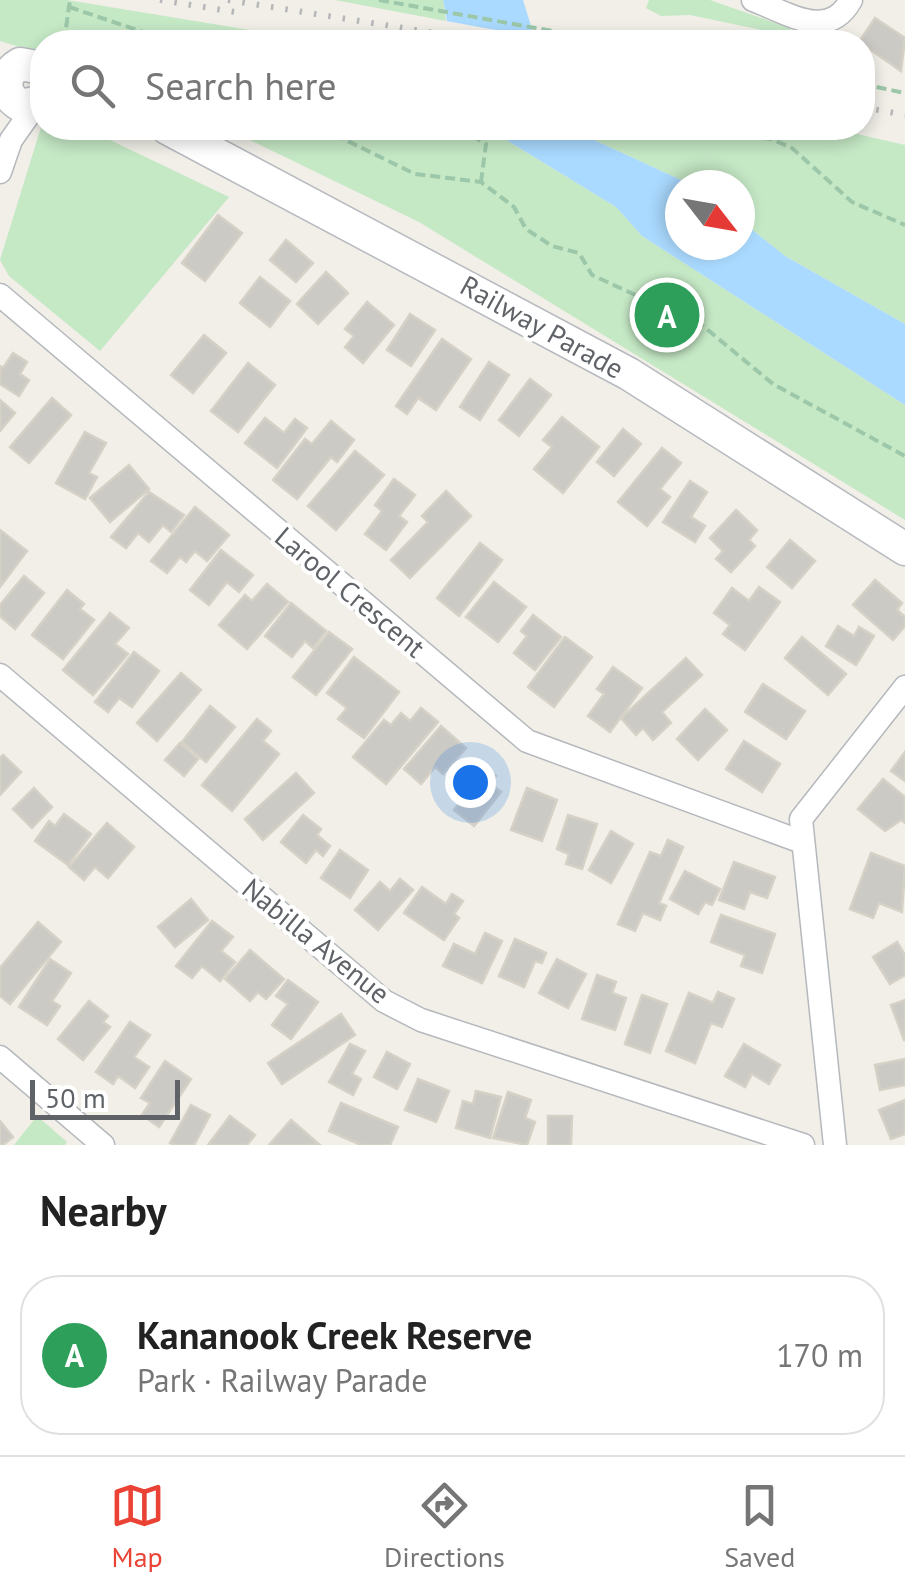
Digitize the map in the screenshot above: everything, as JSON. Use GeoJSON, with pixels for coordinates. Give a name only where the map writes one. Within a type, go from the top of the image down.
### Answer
{"type":"FeatureCollection","features":[{"type":"Feature","properties":{"kind":"street"},"geometry":{"type":"LineString","coordinates":[[753,0],[824,24],[835,22],[852,0]]}},
{"type":"Feature","properties":{"kind":"street"},"geometry":{"type":"LineString","coordinates":[[4,157],[23,90]]}},
{"type":"Feature","properties":{"kind":"street","name":"Railway Parade"},"geometry":{"type":"LineString","coordinates":[[190,140],[629,374],[905,549]]}},
{"type":"Feature","properties":{"kind":"street","name":"Larool Crescent"},"geometry":{"type":"LineString","coordinates":[[0,294],[527,741],[741,818],[802,833]]}},
{"type":"Feature","properties":{"kind":"street","name":"Nabilla Avenue"},"geometry":{"type":"LineString","coordinates":[[0,676],[384,1001],[421,1020],[803,1145]]}},
{"type":"Feature","properties":{"kind":"street"},"geometry":{"type":"LineString","coordinates":[[831,1144],[802,833],[814,797],[905,687]]}},
{"type":"Feature","properties":{"kind":"street"},"geometry":{"type":"LineString","coordinates":[[0,1057],[103,1145]]}},
{"type":"Feature","properties":{"kind":"path"},"geometry":{"type":"LineString","coordinates":[[66,30],[70,0]]}},
{"type":"Feature","properties":{"kind":"path"},"geometry":{"type":"LineString","coordinates":[[378,0],[546,30]]}},
{"type":"Feature","properties":{"kind":"path"},"geometry":{"type":"LineString","coordinates":[[69,7],[137,30]]}},
{"type":"Feature","properties":{"kind":"path"},"geometry":{"type":"LineString","coordinates":[[875,87],[905,93]]}},
{"type":"Feature","properties":{"kind":"path"},"geometry":{"type":"LineString","coordinates":[[345,140],[414,174],[481,182],[514,207],[526,229],[552,246],[580,253],[592,276],[703,326],[773,384],[905,456]]}},
{"type":"Feature","properties":{"kind":"path"},"geometry":{"type":"LineString","coordinates":[[479,140],[486,144],[481,182]]}},
{"type":"Feature","properties":{"kind":"path"},"geometry":{"type":"LineString","coordinates":[[774,140],[792,148],[852,202],[905,225]]}},
{"type":"Feature","properties":{"kind":"green space"},"geometry":{"type":"Polygon","coordinates":[[[0,0],[67,0],[250,30],[30,30],[30,50],[0,41],[0,0]]]}},
{"type":"Feature","properties":{"kind":"green space"},"geometry":{"type":"Polygon","coordinates":[[[335,0],[443,0],[446,21],[335,0]]]}},
{"type":"Feature","properties":{"kind":"green space"},"geometry":{"type":"Polygon","coordinates":[[[649,0],[710,0],[790,30],[761,30],[690,15],[661,16],[646,8],[649,0]]]}},
{"type":"Feature","properties":{"kind":"green space"},"geometry":{"type":"Polygon","coordinates":[[[875,138],[905,145],[905,324],[785,256],[755,232],[755,170],[665,173],[594,140],[875,138]]]}},
{"type":"Feature","properties":{"kind":"green space"},"geometry":{"type":"Polygon","coordinates":[[[37,140],[110,140],[229,197],[100,351],[9,276],[0,260],[37,140]]]}},
{"type":"Feature","properties":{"kind":"green space"},"geometry":{"type":"Polygon","coordinates":[[[250,140],[507,140],[616,207],[642,236],[665,251],[665,260],[679,260],[905,405],[905,520],[419,222],[250,140]]]}},
{"type":"Feature","properties":{"kind":"green space"},"geometry":{"type":"Polygon","coordinates":[[[37,1116],[67,1142],[65,1145],[14,1145],[37,1116]]]}},
{"type":"Feature","properties":{"kind":"water"},"geometry":{"type":"Polygon","coordinates":[[[443,0],[523,0],[532,30],[449,30],[443,0]]]}},
{"type":"Feature","properties":{"kind":"water"},"geometry":{"type":"Polygon","coordinates":[[[507,140],[594,140],[665,173],[665,251],[642,236],[616,207],[507,140]]]}},
{"type":"Feature","properties":{"kind":"water"},"geometry":{"type":"Polygon","coordinates":[[[755,232],[785,256],[905,324],[905,405],[679,260],[755,260],[755,232]]]}},
{"type":"Feature","properties":{"kind":"pier"},"geometry":{"type":"Polygon","coordinates":[[[446,21],[497,30],[448,30],[446,21]]]}},
{"type":"Feature","properties":{"kind":"building"},"geometry":{"type":"Polygon","coordinates":[[[875,18],[905,38],[901,71],[875,53],[875,30],[867,30],[875,18]]]}},
{"type":"Feature","properties":{"kind":"building"},"geometry":{"type":"Polygon","coordinates":[[[218,215],[242,233],[205,281],[182,263],[218,215]]]}},
{"type":"Feature","properties":{"kind":"building"},"geometry":{"type":"Polygon","coordinates":[[[286,240],[313,263],[296,282],[270,260],[286,240]]]}},
{"type":"Feature","properties":{"kind":"building"},"geometry":{"type":"Polygon","coordinates":[[[326,272],[348,293],[318,324],[297,304],[326,272]]]}},
{"type":"Feature","properties":{"kind":"building"},"geometry":{"type":"Polygon","coordinates":[[[260,277],[290,301],[270,327],[240,303],[260,277]]]}},
{"type":"Feature","properties":{"kind":"building"},"geometry":{"type":"Polygon","coordinates":[[[367,302],[394,325],[363,363],[345,347],[354,336],[345,329],[367,302]]]}},
{"type":"Feature","properties":{"kind":"building"},"geometry":{"type":"Polygon","coordinates":[[[410,314],[435,330],[411,366],[387,350],[410,314]]]}},
{"type":"Feature","properties":{"kind":"building"},"geometry":{"type":"Polygon","coordinates":[[[204,335],[226,353],[193,393],[171,375],[204,335]]]}},
{"type":"Feature","properties":{"kind":"building"},"geometry":{"type":"Polygon","coordinates":[[[442,339],[471,359],[436,410],[418,398],[407,414],[396,406],[442,339]]]}},
{"type":"Feature","properties":{"kind":"building"},"geometry":{"type":"Polygon","coordinates":[[[13,353],[27,362],[20,374],[29,380],[19,396],[0,384],[0,366],[3,368],[13,353]]]}},
{"type":"Feature","properties":{"kind":"building"},"geometry":{"type":"Polygon","coordinates":[[[489,362],[509,375],[480,420],[460,407],[489,362]]]}},
{"type":"Feature","properties":{"kind":"building"},"geometry":{"type":"Polygon","coordinates":[[[248,363],[275,385],[238,432],[211,411],[248,363]]]}},
{"type":"Feature","properties":{"kind":"building"},"geometry":{"type":"Polygon","coordinates":[[[530,379],[551,395],[519,436],[499,420],[530,379]]]}},
{"type":"Feature","properties":{"kind":"building"},"geometry":{"type":"Polygon","coordinates":[[[52,398],[71,415],[29,463],[10,447],[52,398]]]}},
{"type":"Feature","properties":{"kind":"building"},"geometry":{"type":"Polygon","coordinates":[[[0,400],[15,413],[0,431],[0,400]]]}},
{"type":"Feature","properties":{"kind":"building"},"geometry":{"type":"Polygon","coordinates":[[[562,417],[599,447],[563,493],[534,469],[552,447],[543,440],[562,417]]]}},
{"type":"Feature","properties":{"kind":"building"},"geometry":{"type":"Polygon","coordinates":[[[265,418],[284,433],[295,419],[307,428],[277,468],[245,443],[265,418]]]}},
{"type":"Feature","properties":{"kind":"building"},"geometry":{"type":"Polygon","coordinates":[[[331,421],[354,440],[337,462],[331,457],[297,499],[273,480],[305,439],[312,444],[331,421]]]}},
{"type":"Feature","properties":{"kind":"building"},"geometry":{"type":"Polygon","coordinates":[[[623,429],[641,444],[614,476],[597,462],[623,429]]]}},
{"type":"Feature","properties":{"kind":"building"},"geometry":{"type":"Polygon","coordinates":[[[85,432],[106,443],[89,473],[97,477],[85,499],[56,483],[85,432]]]}},
{"type":"Feature","properties":{"kind":"building"},"geometry":{"type":"Polygon","coordinates":[[[662,448],[681,463],[660,489],[670,497],[647,526],[618,502],[662,448]]]}},
{"type":"Feature","properties":{"kind":"building"},"geometry":{"type":"Polygon","coordinates":[[[355,451],[384,475],[336,530],[308,506],[355,451]]]}},
{"type":"Feature","properties":{"kind":"building"},"geometry":{"type":"Polygon","coordinates":[[[129,465],[149,489],[110,522],[90,498],[129,465]]]}},
{"type":"Feature","properties":{"kind":"building"},"geometry":{"type":"Polygon","coordinates":[[[394,479],[415,495],[399,516],[407,522],[386,550],[365,534],[382,511],[375,505],[394,479]]]}},
{"type":"Feature","properties":{"kind":"building"},"geometry":{"type":"Polygon","coordinates":[[[690,481],[707,492],[691,517],[705,526],[695,542],[663,522],[690,481]]]}},
{"type":"Feature","properties":{"kind":"building"},"geometry":{"type":"Polygon","coordinates":[[[446,491],[471,516],[410,578],[391,560],[428,522],[422,516],[446,491]]]}},
{"type":"Feature","properties":{"kind":"building"},"geometry":{"type":"Polygon","coordinates":[[[149,492],[184,515],[171,532],[163,525],[149,542],[138,533],[126,548],[111,537],[149,492]]]}},
{"type":"Feature","properties":{"kind":"building"},"geometry":{"type":"Polygon","coordinates":[[[195,507],[229,535],[207,561],[195,551],[186,562],[180,557],[167,573],[151,561],[195,507]]]}},
{"type":"Feature","properties":{"kind":"building"},"geometry":{"type":"Polygon","coordinates":[[[736,510],[757,530],[749,540],[755,546],[731,572],[716,559],[723,551],[710,538],[736,510]]]}},
{"type":"Feature","properties":{"kind":"building"},"geometry":{"type":"Polygon","coordinates":[[[0,530],[27,551],[0,587],[0,530]]]}},
{"type":"Feature","properties":{"kind":"building"},"geometry":{"type":"Polygon","coordinates":[[[790,540],[815,561],[792,588],[767,567],[790,540]]]}},
{"type":"Feature","properties":{"kind":"building"},"geometry":{"type":"Polygon","coordinates":[[[480,543],[502,560],[459,616],[437,598],[480,543]]]}},
{"type":"Feature","properties":{"kind":"building"},"geometry":{"type":"Polygon","coordinates":[[[221,550],[253,575],[239,592],[227,582],[209,605],[190,590],[221,550]]]}},
{"type":"Feature","properties":{"kind":"building"},"geometry":{"type":"Polygon","coordinates":[[[24,576],[44,593],[15,629],[0,616],[0,605],[24,576]]]}},
{"type":"Feature","properties":{"kind":"building"},"geometry":{"type":"Polygon","coordinates":[[[875,580],[902,603],[897,610],[905,617],[905,626],[893,640],[853,605],[875,580]]]}},
{"type":"Feature","properties":{"kind":"building"},"geometry":{"type":"Polygon","coordinates":[[[494,582],[526,607],[498,642],[466,617],[494,582]]]}},
{"type":"Feature","properties":{"kind":"building"},"geometry":{"type":"Polygon","coordinates":[[[267,584],[288,602],[247,649],[219,625],[245,595],[252,601],[267,584]]]}},
{"type":"Feature","properties":{"kind":"building"},"geometry":{"type":"Polygon","coordinates":[[[759,587],[780,602],[745,650],[723,634],[730,625],[714,613],[732,588],[749,601],[759,587]]]}},
{"type":"Feature","properties":{"kind":"building"},"geometry":{"type":"Polygon","coordinates":[[[67,590],[84,604],[80,609],[94,620],[63,659],[32,635],[67,590]]]}},
{"type":"Feature","properties":{"kind":"building"},"geometry":{"type":"Polygon","coordinates":[[[291,603],[326,631],[313,648],[305,641],[292,657],[265,636],[291,603]]]}},
{"type":"Feature","properties":{"kind":"building"},"geometry":{"type":"Polygon","coordinates":[[[110,613],[129,628],[115,644],[128,654],[93,695],[63,670],[110,613]]]}},
{"type":"Feature","properties":{"kind":"building"},"geometry":{"type":"Polygon","coordinates":[[[533,615],[561,637],[535,670],[514,653],[527,636],[521,631],[533,615]]]}},
{"type":"Feature","properties":{"kind":"building"},"geometry":{"type":"Polygon","coordinates":[[[838,626],[854,636],[859,627],[874,636],[856,665],[826,646],[838,626]]]}},
{"type":"Feature","properties":{"kind":"building"},"geometry":{"type":"Polygon","coordinates":[[[329,632],[352,649],[316,695],[293,677],[329,632]]]}},
{"type":"Feature","properties":{"kind":"building"},"geometry":{"type":"Polygon","coordinates":[[[565,637],[592,657],[554,707],[528,687],[565,637]]]}},
{"type":"Feature","properties":{"kind":"building"},"geometry":{"type":"Polygon","coordinates":[[[802,637],[846,674],[828,695],[785,658],[802,637]]]}},
{"type":"Feature","properties":{"kind":"building"},"geometry":{"type":"Polygon","coordinates":[[[134,652],[159,671],[132,707],[119,698],[108,712],[95,702],[134,652]]]}},
{"type":"Feature","properties":{"kind":"building"},"geometry":{"type":"Polygon","coordinates":[[[354,657],[399,692],[364,738],[338,719],[347,708],[327,693],[354,657]]]}},
{"type":"Feature","properties":{"kind":"building"},"geometry":{"type":"Polygon","coordinates":[[[686,658],[702,675],[662,712],[671,723],[653,740],[643,728],[636,735],[621,718],[686,658]]]}},
{"type":"Feature","properties":{"kind":"building"},"geometry":{"type":"Polygon","coordinates":[[[613,667],[642,688],[610,732],[588,716],[604,694],[597,689],[613,667]]]}},
{"type":"Feature","properties":{"kind":"building"},"geometry":{"type":"Polygon","coordinates":[[[181,673],[201,690],[157,741],[137,723],[181,673]]]}},
{"type":"Feature","properties":{"kind":"building"},"geometry":{"type":"Polygon","coordinates":[[[763,684],[805,711],[786,739],[745,712],[763,684]]]}},
{"type":"Feature","properties":{"kind":"building"},"geometry":{"type":"Polygon","coordinates":[[[210,706],[235,727],[206,762],[182,742],[210,706]]]}},
{"type":"Feature","properties":{"kind":"building"},"geometry":{"type":"Polygon","coordinates":[[[421,708],[438,722],[386,784],[353,757],[384,720],[391,725],[401,713],[410,721],[421,708]]]}},
{"type":"Feature","properties":{"kind":"building"},"geometry":{"type":"Polygon","coordinates":[[[705,709],[727,730],[698,760],[677,739],[705,709]]]}},
{"type":"Feature","properties":{"kind":"building"},"geometry":{"type":"Polygon","coordinates":[[[257,719],[271,731],[263,741],[279,754],[232,811],[202,785],[257,719]]]}},
{"type":"Feature","properties":{"kind":"building"},"geometry":{"type":"Polygon","coordinates":[[[441,726],[466,748],[443,774],[435,767],[421,784],[404,769],[441,726]]]}},
{"type":"Feature","properties":{"kind":"building"},"geometry":{"type":"Polygon","coordinates":[[[744,741],[780,764],[762,792],[726,769],[744,741]]]}},
{"type":"Feature","properties":{"kind":"building"},"geometry":{"type":"Polygon","coordinates":[[[180,743],[198,759],[184,776],[165,760],[180,743]]]}},
{"type":"Feature","properties":{"kind":"building"},"geometry":{"type":"Polygon","coordinates":[[[905,752],[905,781],[891,771],[905,752]]]}},
{"type":"Feature","properties":{"kind":"building"},"geometry":{"type":"Polygon","coordinates":[[[3,755],[21,772],[0,795],[0,758],[3,755]]]}},
{"type":"Feature","properties":{"kind":"building"},"geometry":{"type":"Polygon","coordinates":[[[479,762],[496,776],[490,783],[501,792],[474,826],[454,810],[462,799],[454,793],[479,762]]]}},
{"type":"Feature","properties":{"kind":"building"},"geometry":{"type":"Polygon","coordinates":[[[296,773],[314,793],[263,840],[245,819],[296,773]]]}},
{"type":"Feature","properties":{"kind":"building"},"geometry":{"type":"Polygon","coordinates":[[[883,779],[905,797],[905,823],[901,820],[885,831],[858,809],[883,779]]]}},
{"type":"Feature","properties":{"kind":"building"},"geometry":{"type":"Polygon","coordinates":[[[34,788],[52,807],[32,828],[13,809],[34,788]]]}},
{"type":"Feature","properties":{"kind":"building"},"geometry":{"type":"Polygon","coordinates":[[[527,788],[557,800],[542,841],[511,830],[527,788]]]}},
{"type":"Feature","properties":{"kind":"building"},"geometry":{"type":"Polygon","coordinates":[[[64,814],[91,834],[68,865],[35,841],[49,821],[55,826],[64,814]]]}},
{"type":"Feature","properties":{"kind":"building"},"geometry":{"type":"Polygon","coordinates":[[[303,815],[321,829],[317,835],[330,846],[323,856],[316,850],[306,863],[281,842],[303,815]]]}},
{"type":"Feature","properties":{"kind":"building"},"geometry":{"type":"Polygon","coordinates":[[[568,815],[597,824],[582,869],[566,864],[569,854],[557,849],[568,815]]]}},
{"type":"Feature","properties":{"kind":"building"},"geometry":{"type":"Polygon","coordinates":[[[107,823],[134,847],[108,878],[95,867],[84,880],[69,867],[107,823]]]}},
{"type":"Feature","properties":{"kind":"building"},"geometry":{"type":"Polygon","coordinates":[[[611,831],[633,844],[611,883],[589,870],[611,831]]]}},
{"type":"Feature","properties":{"kind":"building"},"geometry":{"type":"Polygon","coordinates":[[[668,840],[683,847],[659,903],[666,906],[660,920],[643,913],[635,931],[618,924],[650,852],[661,856],[668,840]]]}},
{"type":"Feature","properties":{"kind":"building"},"geometry":{"type":"Polygon","coordinates":[[[340,850],[368,870],[350,898],[321,878],[340,850]]]}},
{"type":"Feature","properties":{"kind":"building"},"geometry":{"type":"Polygon","coordinates":[[[871,853],[905,866],[902,912],[879,903],[873,918],[850,909],[871,853]]]}},
{"type":"Feature","properties":{"kind":"building"},"geometry":{"type":"Polygon","coordinates":[[[734,862],[775,877],[767,898],[750,892],[744,909],[719,900],[734,862]]]}},
{"type":"Feature","properties":{"kind":"building"},"geometry":{"type":"Polygon","coordinates":[[[685,871],[720,889],[712,905],[705,902],[698,914],[670,899],[685,871]]]}},
{"type":"Feature","properties":{"kind":"building"},"geometry":{"type":"Polygon","coordinates":[[[400,879],[413,890],[378,930],[355,910],[380,882],[390,891],[400,879]]]}},
{"type":"Feature","properties":{"kind":"building"},"geometry":{"type":"Polygon","coordinates":[[[422,887],[446,904],[452,894],[463,901],[454,914],[459,918],[444,940],[404,913],[422,887]]]}},
{"type":"Feature","properties":{"kind":"building"},"geometry":{"type":"Polygon","coordinates":[[[191,899],[208,920],[175,947],[158,927],[191,899]]]}},
{"type":"Feature","properties":{"kind":"building"},"geometry":{"type":"Polygon","coordinates":[[[721,915],[775,934],[762,973],[741,966],[745,955],[711,942],[721,915]]]}},
{"type":"Feature","properties":{"kind":"building"},"geometry":{"type":"Polygon","coordinates":[[[212,921],[233,937],[221,951],[235,962],[220,981],[202,966],[192,978],[176,966],[212,921]]]}},
{"type":"Feature","properties":{"kind":"building"},"geometry":{"type":"Polygon","coordinates":[[[38,922],[61,942],[10,1004],[0,996],[0,968],[38,922]]]}},
{"type":"Feature","properties":{"kind":"building"},"geometry":{"type":"Polygon","coordinates":[[[485,933],[502,941],[482,983],[443,966],[454,944],[475,954],[485,933]]]}},
{"type":"Feature","properties":{"kind":"building"},"geometry":{"type":"Polygon","coordinates":[[[515,939],[546,953],[542,963],[535,961],[524,987],[499,976],[515,939]]]}},
{"type":"Feature","properties":{"kind":"building"},"geometry":{"type":"Polygon","coordinates":[[[897,942],[905,955],[905,975],[890,984],[873,957],[897,942]]]}},
{"type":"Feature","properties":{"kind":"building"},"geometry":{"type":"Polygon","coordinates":[[[250,950],[284,979],[266,999],[258,992],[250,1001],[225,979],[250,950]]]}},
{"type":"Feature","properties":{"kind":"building"},"geometry":{"type":"Polygon","coordinates":[[[50,959],[71,973],[52,1001],[60,1006],[47,1025],[19,1007],[50,959]]]}},
{"type":"Feature","properties":{"kind":"building"},"geometry":{"type":"Polygon","coordinates":[[[557,959],[586,974],[568,1008],[539,993],[557,959]]]}},
{"type":"Feature","properties":{"kind":"building"},"geometry":{"type":"Polygon","coordinates":[[[597,975],[616,982],[612,993],[626,998],[615,1030],[582,1019],[597,975]]]}},
{"type":"Feature","properties":{"kind":"building"},"geometry":{"type":"Polygon","coordinates":[[[288,980],[318,1002],[291,1039],[272,1025],[288,1004],[276,996],[288,980]]]}},
{"type":"Feature","properties":{"kind":"building"},"geometry":{"type":"Polygon","coordinates":[[[718,992],[734,999],[722,1027],[711,1023],[695,1063],[666,1051],[689,993],[713,1003],[718,992]]]}},
{"type":"Feature","properties":{"kind":"building"},"geometry":{"type":"Polygon","coordinates":[[[642,995],[667,1004],[650,1053],[625,1044],[642,995]]]}},
{"type":"Feature","properties":{"kind":"building"},"geometry":{"type":"Polygon","coordinates":[[[905,1000],[905,1040],[904,1040],[891,1005],[905,1000]]]}},
{"type":"Feature","properties":{"kind":"building"},"geometry":{"type":"Polygon","coordinates":[[[89,1001],[108,1016],[103,1022],[110,1027],[83,1060],[58,1039],[89,1001]]]}},
{"type":"Feature","properties":{"kind":"building"},"geometry":{"type":"Polygon","coordinates":[[[341,1014],[355,1035],[282,1084],[268,1063],[341,1014]]]}},
{"type":"Feature","properties":{"kind":"building"},"geometry":{"type":"Polygon","coordinates":[[[130,1022],[150,1035],[134,1057],[149,1067],[135,1088],[118,1076],[113,1084],[96,1072],[130,1022]]]}},
{"type":"Feature","properties":{"kind":"building"},"geometry":{"type":"Polygon","coordinates":[[[350,1044],[365,1051],[352,1074],[361,1079],[353,1095],[329,1082],[350,1044]]]}},
{"type":"Feature","properties":{"kind":"building"},"geometry":{"type":"Polygon","coordinates":[[[744,1044],[780,1065],[769,1084],[752,1074],[745,1087],[725,1076],[744,1044]]]}},
{"type":"Feature","properties":{"kind":"building"},"geometry":{"type":"Polygon","coordinates":[[[387,1052],[410,1064],[397,1089],[374,1077],[387,1052]]]}},
{"type":"Feature","properties":{"kind":"building"},"geometry":{"type":"Polygon","coordinates":[[[905,1059],[905,1085],[880,1090],[875,1065],[905,1059]]]}},
{"type":"Feature","properties":{"kind":"building"},"geometry":{"type":"Polygon","coordinates":[[[165,1061],[191,1079],[159,1127],[142,1115],[150,1103],[141,1098],[165,1061]]]}},
{"type":"Feature","properties":{"kind":"building"},"geometry":{"type":"Polygon","coordinates":[[[418,1079],[449,1091],[436,1122],[405,1110],[418,1079]]]}},
{"type":"Feature","properties":{"kind":"building"},"geometry":{"type":"Polygon","coordinates":[[[476,1091],[501,1097],[490,1138],[456,1128],[463,1101],[473,1104],[476,1091]]]}},
{"type":"Feature","properties":{"kind":"building"},"geometry":{"type":"Polygon","coordinates":[[[508,1092],[531,1100],[525,1118],[535,1122],[527,1145],[493,1138],[508,1092]]]}},
{"type":"Feature","properties":{"kind":"building"},"geometry":{"type":"Polygon","coordinates":[[[905,1100],[905,1134],[891,1139],[879,1110],[905,1100]]]}},
{"type":"Feature","properties":{"kind":"building"},"geometry":{"type":"Polygon","coordinates":[[[341,1103],[398,1127],[390,1145],[361,1145],[329,1131],[341,1103]]]}},
{"type":"Feature","properties":{"kind":"building"},"geometry":{"type":"Polygon","coordinates":[[[191,1105],[210,1115],[194,1145],[170,1143],[191,1105]]]}},
{"type":"Feature","properties":{"kind":"building"},"geometry":{"type":"Polygon","coordinates":[[[230,1116],[255,1135],[247,1145],[208,1145],[230,1116]]]}},
{"type":"Feature","properties":{"kind":"building"},"geometry":{"type":"Polygon","coordinates":[[[548,1116],[572,1116],[571,1145],[548,1145],[548,1116]]]}},
{"type":"Feature","properties":{"kind":"building"},"geometry":{"type":"Polygon","coordinates":[[[291,1120],[320,1145],[269,1145],[291,1120]]]}},
{"type":"Feature","properties":{"kind":"building"},"geometry":{"type":"Polygon","coordinates":[[[0,1121],[13,1137],[3,1145],[0,1145],[0,1121]]]}},
{"type":"Feature","properties":{"kind":"railway"},"geometry":{"type":"LineString","coordinates":[[160,0],[241,13]]}},
{"type":"Feature","properties":{"kind":"railway"},"geometry":{"type":"LineString","coordinates":[[228,0],[416,30]]}},
{"type":"Feature","properties":{"kind":"railway"},"geometry":{"type":"LineString","coordinates":[[875,109],[905,115]]}},
{"type":"Feature","properties":{"kind":"place","name":"Kananook Creek Reserve"},"geometry":{"type":"Point","coordinates":[667,315]}}]}
